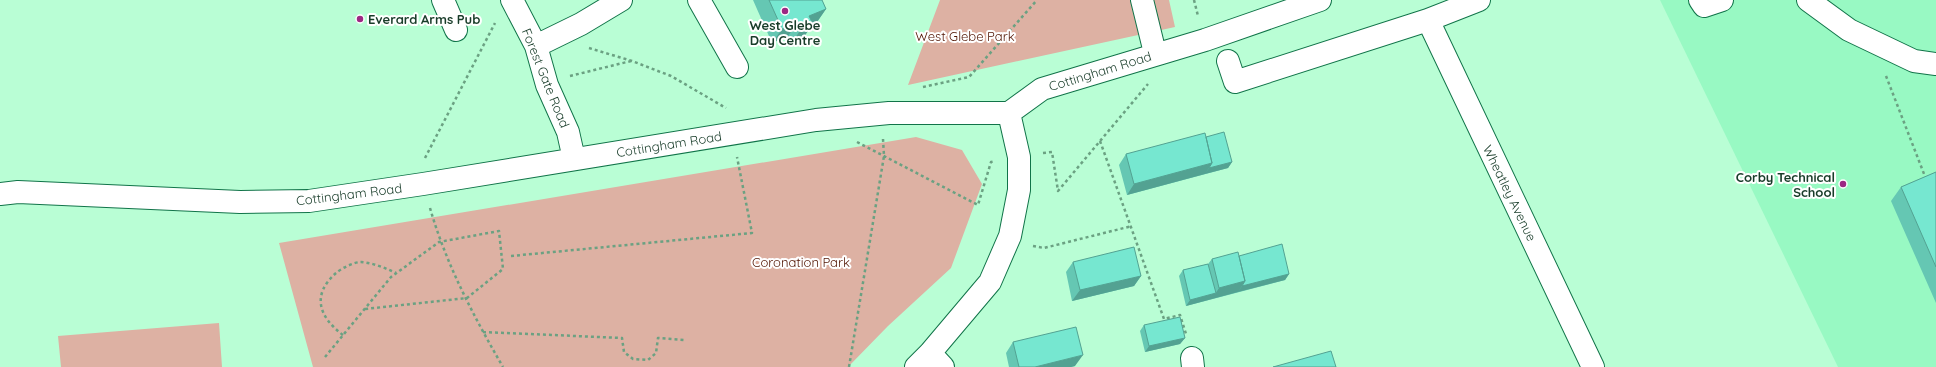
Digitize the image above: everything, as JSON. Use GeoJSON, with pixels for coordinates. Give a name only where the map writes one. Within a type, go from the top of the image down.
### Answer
{"type":"FeatureCollection","features":[{"type":"Feature","properties":{"kind":"street"},"geometry":{"type":"LineString","coordinates":[[443,0],[456,30]]}},
{"type":"Feature","properties":{"kind":"street","name":"Forest Gate Road"},"geometry":{"type":"LineString","coordinates":[[512,0],[536,46],[547,85],[568,132],[574,159]]}},
{"type":"Feature","properties":{"kind":"street"},"geometry":{"type":"LineString","coordinates":[[536,46],[581,24],[622,0]]}},
{"type":"Feature","properties":{"kind":"street"},"geometry":{"type":"LineString","coordinates":[[699,0],[738,67]]}},
{"type":"Feature","properties":{"kind":"street"},"geometry":{"type":"LineString","coordinates":[[1142,0],[1155,54]]}},
{"type":"Feature","properties":{"kind":"street"},"geometry":{"type":"LineString","coordinates":[[1228,61],[1235,82],[1428,20],[1479,0]]}},
{"type":"Feature","properties":{"kind":"street"},"geometry":{"type":"LineString","coordinates":[[1700,0],[1704,6],[1722,0]]}},
{"type":"Feature","properties":{"kind":"street"},"geometry":{"type":"LineString","coordinates":[[1808,0],[1849,30],[1914,62],[1936,64]]}},
{"type":"Feature","properties":{"kind":"street","name":"Cottingham Road"},"geometry":{"type":"LineString","coordinates":[[0,194],[18,192],[240,202],[309,201],[816,120],[882,114],[1009,113],[1042,89],[1205,40],[1313,1]]}},
{"type":"Feature","properties":{"kind":"street","name":"Wheatley Avenue"},"geometry":{"type":"LineString","coordinates":[[1428,20],[1593,367]]}},
{"type":"Feature","properties":{"kind":"street"},"geometry":{"type":"LineString","coordinates":[[930,362],[990,282],[1010,236],[1019,190],[1019,157],[1009,113]]}},
{"type":"Feature","properties":{"kind":"path"},"geometry":{"type":"LineString","coordinates":[[916,88],[969,77],[1037,0]]}},
{"type":"Feature","properties":{"kind":"path"},"geometry":{"type":"LineString","coordinates":[[1194,0],[1199,19]]}},
{"type":"Feature","properties":{"kind":"path"},"geometry":{"type":"LineString","coordinates":[[1873,42],[1928,185]]}},
{"type":"Feature","properties":{"kind":"path"},"geometry":{"type":"LineString","coordinates":[[547,85],[578,73],[632,61]]}},
{"type":"Feature","properties":{"kind":"path"},"geometry":{"type":"LineString","coordinates":[[856,142],[978,205],[991,162],[1052,152],[1058,191],[1150,82]]}},
{"type":"Feature","properties":{"kind":"path"},"geometry":{"type":"LineString","coordinates":[[849,367],[884,156],[882,114]]}},
{"type":"Feature","properties":{"kind":"path"},"geometry":{"type":"LineString","coordinates":[[1100,141],[1132,226],[1164,319],[1180,315],[1192,362]]}},
{"type":"Feature","properties":{"kind":"path"},"geometry":{"type":"LineString","coordinates":[[1007,242],[1044,248],[1132,226]]}},
{"type":"Feature","properties":{"kind":"path"},"geometry":{"type":"LineString","coordinates":[[324,357],[391,277],[440,242],[499,231],[503,269],[467,298],[365,309]]}},
{"type":"Feature","properties":{"kind":"path"},"geometry":{"type":"LineString","coordinates":[[343,335],[329,324],[322,310],[320,297],[326,281],[340,269],[360,262],[379,266],[397,274]]}},
{"type":"Feature","properties":{"kind":"path"},"geometry":{"type":"LineString","coordinates":[[483,332],[622,338],[624,352],[633,358],[648,360],[656,353],[658,338],[686,340]]}},
{"type":"Feature","properties":{"kind":"shaded area","name":"Corby Technical School"},"geometry":{"type":"Polygon","coordinates":[[[1660,0],[1936,0],[1936,367],[1838,367],[1660,0]]]}},
{"type":"Feature","properties":{"kind":"green space","name":"West Glebe Park"},"geometry":{"type":"Polygon","coordinates":[[[940,0],[1169,0],[1175,27],[908,85],[940,0]]]}},
{"type":"Feature","properties":{"kind":"green space","name":"Coronation Park"},"geometry":{"type":"Polygon","coordinates":[[[916,137],[962,150],[982,184],[951,268],[888,326],[848,367],[313,367],[279,243],[916,137]]]}},
{"type":"Feature","properties":{"kind":"green space"},"geometry":{"type":"Polygon","coordinates":[[[219,323],[222,367],[61,367],[58,336],[219,323]]]}},
{"type":"Feature","properties":{"kind":"building"},"geometry":{"type":"Polygon","coordinates":[[[769,0],[822,0],[826,9],[809,16],[813,24],[801,29],[798,22],[782,29],[769,0]]]}},
{"type":"Feature","properties":{"kind":"building"},"geometry":{"type":"Polygon","coordinates":[[[1224,132],[1232,162],[1209,168],[1212,163],[1206,137],[1224,132]]]}},
{"type":"Feature","properties":{"kind":"building"},"geometry":{"type":"Polygon","coordinates":[[[1205,133],[1212,163],[1134,184],[1126,154],[1205,133]]]}},
{"type":"Feature","properties":{"kind":"building"},"geometry":{"type":"Polygon","coordinates":[[[1936,172],[1936,267],[1901,187],[1936,172]]]}},
{"type":"Feature","properties":{"kind":"building"},"geometry":{"type":"Polygon","coordinates":[[[1282,244],[1289,274],[1242,286],[1245,281],[1239,256],[1282,244]]]}},
{"type":"Feature","properties":{"kind":"building"},"geometry":{"type":"Polygon","coordinates":[[[1134,247],[1141,276],[1080,290],[1073,262],[1134,247]]]}},
{"type":"Feature","properties":{"kind":"building"},"geometry":{"type":"Polygon","coordinates":[[[1238,252],[1245,281],[1219,288],[1212,259],[1238,252]]]}},
{"type":"Feature","properties":{"kind":"building"},"geometry":{"type":"Polygon","coordinates":[[[1208,264],[1216,293],[1190,300],[1183,270],[1208,264]]]}},
{"type":"Feature","properties":{"kind":"building"},"geometry":{"type":"Polygon","coordinates":[[[1180,317],[1185,338],[1149,346],[1144,325],[1180,317]]]}},
{"type":"Feature","properties":{"kind":"building"},"geometry":{"type":"Polygon","coordinates":[[[1076,327],[1083,355],[1035,367],[1019,367],[1013,342],[1076,327]]]}},
{"type":"Feature","properties":{"kind":"building"},"geometry":{"type":"Polygon","coordinates":[[[1331,351],[1336,367],[1273,367],[1331,351]]]}},
{"type":"Feature","properties":{"kind":"place","name":"West Glebe Day Centre"},"geometry":{"type":"Point","coordinates":[785,11]}},
{"type":"Feature","properties":{"kind":"place","name":"Everard Arms Pub"},"geometry":{"type":"Point","coordinates":[360,19]}},
{"type":"Feature","properties":{"kind":"place","name":"Corby Technical School"},"geometry":{"type":"Point","coordinates":[1843,184]}}]}
